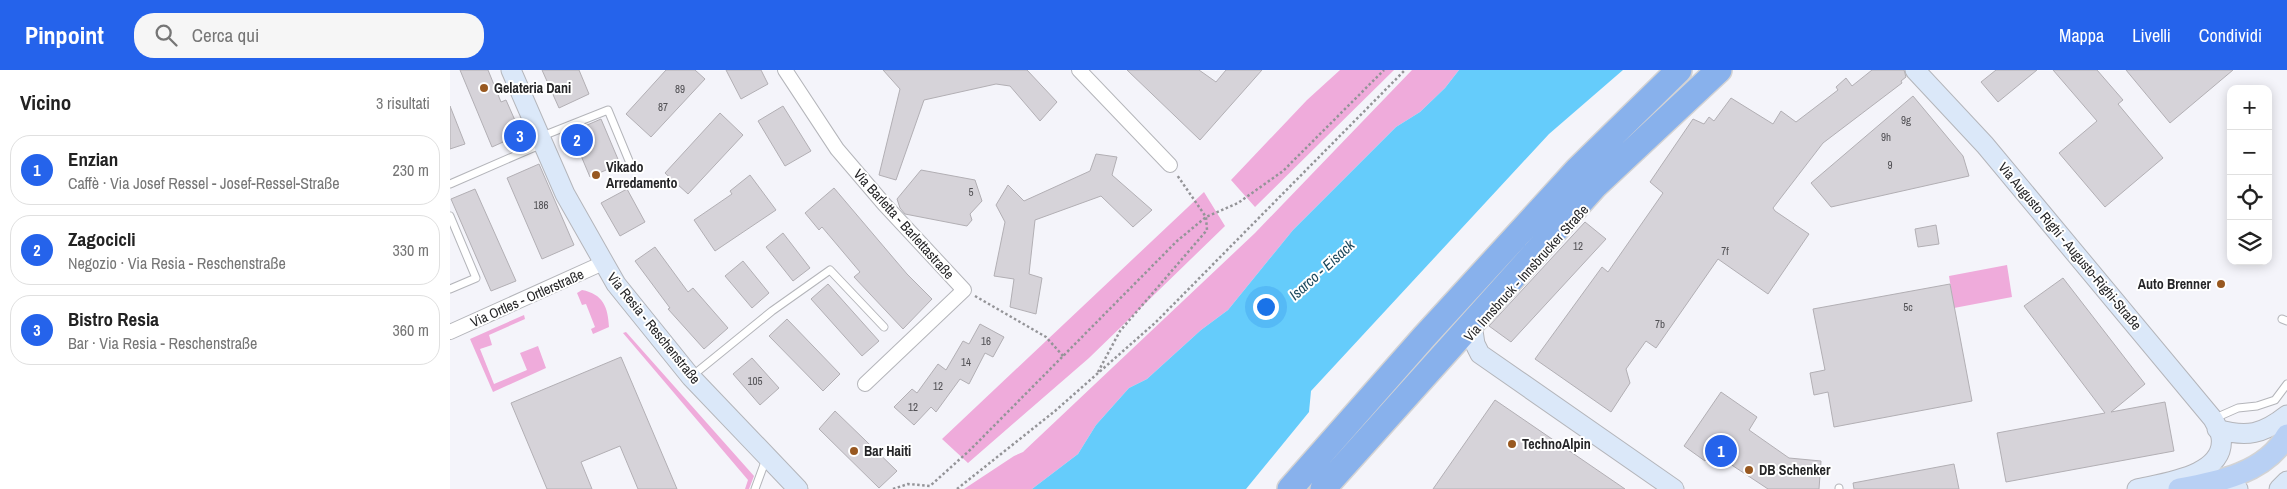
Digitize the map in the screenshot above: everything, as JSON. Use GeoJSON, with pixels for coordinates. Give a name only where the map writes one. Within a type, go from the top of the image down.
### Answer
{"type":"FeatureCollection","features":[{"type":"Feature","properties":{"kind":"highway"},"geometry":{"type":"LineString","coordinates":[[1290,489],[1424,337],[1570,178],[1680,70]]}},
{"type":"Feature","properties":{"kind":"highway"},"geometry":{"type":"LineString","coordinates":[[1323,489],[1596,185],[1719,70]]}},
{"type":"Feature","properties":{"kind":"main road","name":"Via Resia - Reschenstraße"},"geometry":{"type":"LineString","coordinates":[[511,70],[564,194],[616,284],[691,377],[798,489]]}},
{"type":"Feature","properties":{"kind":"main road","name":"Via Innsbruck - Innsbrucker Straße"},"geometry":{"type":"LineString","coordinates":[[1335,489],[1473,330],[1623,167],[1701,94],[1731,70]]}},
{"type":"Feature","properties":{"kind":"main road","name":"Via Augusto Righi - Augusto-Righi-Straße"},"geometry":{"type":"LineString","coordinates":[[1917,73],[1985,145],[2215,424]]}},
{"type":"Feature","properties":{"kind":"main road"},"geometry":{"type":"LineString","coordinates":[[1473,330],[1475,344],[1480,354],[1674,489]]}},
{"type":"Feature","properties":{"kind":"main road"},"geometry":{"type":"LineString","coordinates":[[2215,424],[2232,433],[2250,434],[2277,423],[2287,415]]}},
{"type":"Feature","properties":{"kind":"main road"},"geometry":{"type":"LineString","coordinates":[[2137,489],[2187,478],[2199,473],[2212,462],[2220,449],[2221,435],[2215,424]]}},
{"type":"Feature","properties":{"kind":"main road"},"geometry":{"type":"LineString","coordinates":[[2179,489],[2232,477],[2259,464],[2278,448],[2287,435]]}},
{"type":"Feature","properties":{"kind":"main road"},"geometry":{"type":"LineString","coordinates":[[2279,489],[2287,481]]}},
{"type":"Feature","properties":{"kind":"main road"},"geometry":{"type":"LineString","coordinates":[[2207,484],[2238,489]]}},
{"type":"Feature","properties":{"kind":"street","name":"Via Barletta - Barlettastraße"},"geometry":{"type":"LineString","coordinates":[[784,70],[838,149],[884,204],[964,290],[864,384]]}},
{"type":"Feature","properties":{"kind":"street"},"geometry":{"type":"LineString","coordinates":[[1079,70],[1170,165]]}},
{"type":"Feature","properties":{"kind":"street","name":"Via Ortles - Ortlerstraße"},"geometry":{"type":"LineString","coordinates":[[450,332],[603,263]]}},
{"type":"Feature","properties":{"kind":"lane"},"geometry":{"type":"LineString","coordinates":[[450,184],[608,110],[632,168]]}},
{"type":"Feature","properties":{"kind":"lane"},"geometry":{"type":"LineString","coordinates":[[450,216],[476,278],[450,289]]}},
{"type":"Feature","properties":{"kind":"lane"},"geometry":{"type":"LineString","coordinates":[[691,377],[772,311],[830,270],[884,327]]}},
{"type":"Feature","properties":{"kind":"lane"},"geometry":{"type":"LineString","coordinates":[[2215,424],[2238,408],[2258,406],[2275,400],[2287,384]]}},
{"type":"Feature","properties":{"kind":"lane"},"geometry":{"type":"LineString","coordinates":[[756,489],[767,456]]}},
{"type":"Feature","properties":{"kind":"path"},"geometry":{"type":"LineString","coordinates":[[893,489],[908,484],[930,486],[970,450],[1177,241],[1206,218],[1238,203],[1283,172],[1384,70]]}},
{"type":"Feature","properties":{"kind":"path"},"geometry":{"type":"LineString","coordinates":[[957,489],[1055,411],[1156,322],[1406,70]]}},
{"type":"Feature","properties":{"kind":"path"},"geometry":{"type":"LineString","coordinates":[[1097,374],[1120,331],[1207,230],[1206,218],[1170,165]]}},
{"type":"Feature","properties":{"kind":"path"},"geometry":{"type":"LineString","coordinates":[[964,290],[1046,337],[1064,356]]}},
{"type":"Feature","properties":{"kind":"shaded area"},"geometry":{"type":"Polygon","coordinates":[[[1340,70],[1394,70],[1255,207],[1231,180],[1307,100],[1340,70]]]}},
{"type":"Feature","properties":{"kind":"shaded area"},"geometry":{"type":"Polygon","coordinates":[[[1412,70],[1459,70],[1445,88],[1420,112],[1396,127],[1293,230],[1228,310],[1201,330],[1147,379],[1129,388],[1096,425],[1078,454],[1032,489],[964,489],[1023,452],[1255,233],[1412,70]]]}},
{"type":"Feature","properties":{"kind":"shaded area"},"geometry":{"type":"Polygon","coordinates":[[[1204,192],[1225,226],[1089,358],[968,463],[942,439],[1204,192]]]}},
{"type":"Feature","properties":{"kind":"shaded area"},"geometry":{"type":"Polygon","coordinates":[[[2007,265],[2012,297],[1954,308],[1949,276],[2007,265]]]}},
{"type":"Feature","properties":{"kind":"shaded area"},"geometry":{"type":"Polygon","coordinates":[[[582,290],[595,295],[603,302],[606,308],[609,327],[593,334],[591,329],[595,327],[586,304],[582,305],[577,293],[582,290]]]}},
{"type":"Feature","properties":{"kind":"shaded area"},"geometry":{"type":"Polygon","coordinates":[[[524,315],[525,319],[489,335],[492,345],[480,349],[494,384],[527,370],[520,353],[538,346],[546,368],[493,392],[470,339],[524,315]]]}},
{"type":"Feature","properties":{"kind":"shaded area"},"geometry":{"type":"Polygon","coordinates":[[[626,332],[754,476],[749,489],[745,489],[748,480],[623,333],[626,332]]]}},
{"type":"Feature","properties":{"kind":"water","name":"Isarco - Eisack"},"geometry":{"type":"Polygon","coordinates":[[[1459,70],[1623,70],[1549,134],[1311,391],[1309,412],[1246,489],[1032,489],[1078,454],[1096,425],[1129,388],[1147,379],[1201,330],[1228,310],[1293,230],[1396,127],[1420,112],[1445,88],[1459,70]]]}},
{"type":"Feature","properties":{"kind":"building"},"geometry":{"type":"Polygon","coordinates":[[[460,70],[488,70],[501,102],[506,100],[521,134],[492,147],[460,70]]]}},
{"type":"Feature","properties":{"kind":"building"},"geometry":{"type":"Polygon","coordinates":[[[542,70],[579,70],[589,94],[559,108],[542,70]]]}},
{"type":"Feature","properties":{"kind":"building"},"geometry":{"type":"Polygon","coordinates":[[[666,70],[695,70],[705,79],[651,137],[626,114],[666,70]]]}},
{"type":"Feature","properties":{"kind":"building"},"geometry":{"type":"Polygon","coordinates":[[[726,70],[761,70],[768,84],[741,99],[726,70]]]}},
{"type":"Feature","properties":{"kind":"building"},"geometry":{"type":"Polygon","coordinates":[[[883,70],[1027,70],[1057,102],[1040,121],[1010,86],[996,84],[924,100],[896,180],[879,175],[900,89],[883,70]]]}},
{"type":"Feature","properties":{"kind":"building"},"geometry":{"type":"Polygon","coordinates":[[[1127,70],[1199,70],[1216,82],[1226,70],[1262,70],[1200,140],[1127,70]]]}},
{"type":"Feature","properties":{"kind":"building"},"geometry":{"type":"Polygon","coordinates":[[[1872,70],[1904,70],[1906,77],[1901,81],[1902,83],[1823,143],[1773,208],[1809,234],[1768,294],[1718,259],[1656,348],[1646,341],[1626,369],[1630,383],[1611,412],[1535,359],[1602,267],[1608,272],[1663,193],[1650,182],[1693,119],[1704,124],[1709,117],[1714,121],[1731,98],[1773,124],[1781,111],[1796,122],[1838,90],[1836,87],[1846,78],[1852,86],[1872,70]]]}},
{"type":"Feature","properties":{"kind":"building"},"geometry":{"type":"Polygon","coordinates":[[[1996,70],[2037,70],[1998,102],[1981,82],[1996,70]]]}},
{"type":"Feature","properties":{"kind":"building"},"geometry":{"type":"Polygon","coordinates":[[[2053,70],[2097,70],[2123,100],[2118,104],[2163,158],[2105,207],[2059,153],[2097,121],[2053,70]]]}},
{"type":"Feature","properties":{"kind":"building"},"geometry":{"type":"Polygon","coordinates":[[[2126,70],[2233,70],[2170,123],[2126,70]]]}},
{"type":"Feature","properties":{"kind":"building"},"geometry":{"type":"Polygon","coordinates":[[[1913,96],[1963,156],[1969,176],[1831,207],[1811,183],[1913,96]]]}},
{"type":"Feature","properties":{"kind":"building"},"geometry":{"type":"Polygon","coordinates":[[[450,106],[465,144],[450,149],[450,106]]]}},
{"type":"Feature","properties":{"kind":"building"},"geometry":{"type":"Polygon","coordinates":[[[783,106],[811,151],[785,166],[758,121],[783,106]]]}},
{"type":"Feature","properties":{"kind":"building"},"geometry":{"type":"Polygon","coordinates":[[[720,113],[743,135],[688,194],[665,173],[720,113]]]}},
{"type":"Feature","properties":{"kind":"building"},"geometry":{"type":"Polygon","coordinates":[[[601,119],[620,164],[590,177],[571,132],[601,119]]]}},
{"type":"Feature","properties":{"kind":"building"},"geometry":{"type":"Polygon","coordinates":[[[1096,154],[1117,157],[1112,175],[1152,210],[1133,227],[1101,196],[1035,220],[1029,274],[1042,278],[1036,314],[1010,307],[1014,279],[994,276],[1005,222],[996,205],[1008,185],[1024,201],[1090,171],[1096,154]]]}},
{"type":"Feature","properties":{"kind":"building"},"geometry":{"type":"Polygon","coordinates":[[[539,164],[574,245],[542,259],[507,178],[539,164]]]}},
{"type":"Feature","properties":{"kind":"building"},"geometry":{"type":"Polygon","coordinates":[[[921,170],[975,180],[982,201],[970,214],[972,220],[967,226],[905,214],[900,208],[897,199],[921,170]]]}},
{"type":"Feature","properties":{"kind":"building"},"geometry":{"type":"Polygon","coordinates":[[[750,175],[776,210],[715,251],[694,220],[732,194],[730,191],[750,175]]]}},
{"type":"Feature","properties":{"kind":"building"},"geometry":{"type":"Polygon","coordinates":[[[834,188],[907,274],[932,299],[903,329],[854,277],[860,272],[822,227],[819,230],[805,213],[834,188]]]}},
{"type":"Feature","properties":{"kind":"building"},"geometry":{"type":"Polygon","coordinates":[[[475,189],[516,281],[491,291],[451,199],[475,189]]]}},
{"type":"Feature","properties":{"kind":"building"},"geometry":{"type":"Polygon","coordinates":[[[627,189],[645,222],[620,236],[601,203],[627,189]]]}},
{"type":"Feature","properties":{"kind":"building"},"geometry":{"type":"Polygon","coordinates":[[[1585,222],[1606,239],[1511,342],[1489,326],[1585,222]]]}},
{"type":"Feature","properties":{"kind":"building"},"geometry":{"type":"Polygon","coordinates":[[[1936,225],[1939,244],[1918,247],[1915,229],[1936,225]]]}},
{"type":"Feature","properties":{"kind":"building"},"geometry":{"type":"Polygon","coordinates":[[[783,233],[810,268],[793,281],[766,247],[783,233]]]}},
{"type":"Feature","properties":{"kind":"building"},"geometry":{"type":"Polygon","coordinates":[[[655,247],[688,292],[693,288],[728,328],[704,349],[668,309],[670,308],[635,261],[655,247]]]}},
{"type":"Feature","properties":{"kind":"building"},"geometry":{"type":"Polygon","coordinates":[[[743,261],[769,293],[752,308],[725,276],[743,261]]]}},
{"type":"Feature","properties":{"kind":"building"},"geometry":{"type":"Polygon","coordinates":[[[2063,278],[2145,384],[2111,412],[2165,402],[2174,451],[2006,482],[1997,433],[2105,413],[2024,306],[2063,278]]]}},
{"type":"Feature","properties":{"kind":"building"},"geometry":{"type":"Polygon","coordinates":[[[828,284],[879,341],[862,356],[811,299],[828,284]]]}},
{"type":"Feature","properties":{"kind":"building"},"geometry":{"type":"Polygon","coordinates":[[[1950,284],[1972,401],[1834,427],[1828,392],[1814,395],[1810,373],[1825,370],[1813,309],[1950,284]]]}},
{"type":"Feature","properties":{"kind":"building"},"geometry":{"type":"Polygon","coordinates":[[[787,319],[840,374],[823,391],[769,336],[787,319]]]}},
{"type":"Feature","properties":{"kind":"building"},"geometry":{"type":"Polygon","coordinates":[[[980,324],[1004,337],[993,357],[985,353],[969,384],[960,379],[936,412],[931,407],[914,425],[894,407],[912,389],[917,393],[938,364],[946,370],[963,341],[969,344],[980,324]]]}},
{"type":"Feature","properties":{"kind":"building"},"geometry":{"type":"Polygon","coordinates":[[[621,357],[677,489],[638,489],[620,446],[581,462],[592,489],[547,489],[511,403],[621,357]]]}},
{"type":"Feature","properties":{"kind":"building"},"geometry":{"type":"Polygon","coordinates":[[[752,358],[779,388],[760,405],[733,374],[752,358]]]}},
{"type":"Feature","properties":{"kind":"building"},"geometry":{"type":"Polygon","coordinates":[[[1721,392],[1757,417],[1749,430],[1789,458],[1821,461],[1819,489],[1768,489],[1712,452],[1705,461],[1684,446],[1721,392]]]}},
{"type":"Feature","properties":{"kind":"building","name":"TechnoAlpin"},"geometry":{"type":"Polygon","coordinates":[[[1495,400],[1625,489],[1433,489],[1495,400]]]}},
{"type":"Feature","properties":{"kind":"building"},"geometry":{"type":"Polygon","coordinates":[[[835,411],[897,471],[879,488],[819,429],[835,411]]]}},
{"type":"Feature","properties":{"kind":"building"},"geometry":{"type":"Polygon","coordinates":[[[1954,464],[1959,489],[1854,489],[1853,483],[1954,464]]]}},
{"type":"Feature","properties":{"kind":"place","name":"Gelateria Dani"},"geometry":{"type":"Point","coordinates":[484,88]}},
{"type":"Feature","properties":{"kind":"place","name":"Bistro Resia"},"geometry":{"type":"Point","coordinates":[520,136]}},
{"type":"Feature","properties":{"kind":"place","name":"Zagocicli"},"geometry":{"type":"Point","coordinates":[577,140]}},
{"type":"Feature","properties":{"kind":"place","name":"Vikado Arredamento"},"geometry":{"type":"Point","coordinates":[596,175]}},
{"type":"Feature","properties":{"kind":"place","name":"Auto Brenner"},"geometry":{"type":"Point","coordinates":[2221,284]}},
{"type":"Feature","properties":{"kind":"place","name":"TechnoAlpin"},"geometry":{"type":"Point","coordinates":[1512,444]}},
{"type":"Feature","properties":{"kind":"place","name":"Bar Haiti"},"geometry":{"type":"Point","coordinates":[854,451]}},
{"type":"Feature","properties":{"kind":"place","name":"Enzian"},"geometry":{"type":"Point","coordinates":[1721,451]}},
{"type":"Feature","properties":{"kind":"place","name":"DB Schenker"},"geometry":{"type":"Point","coordinates":[1749,470]}}]}
